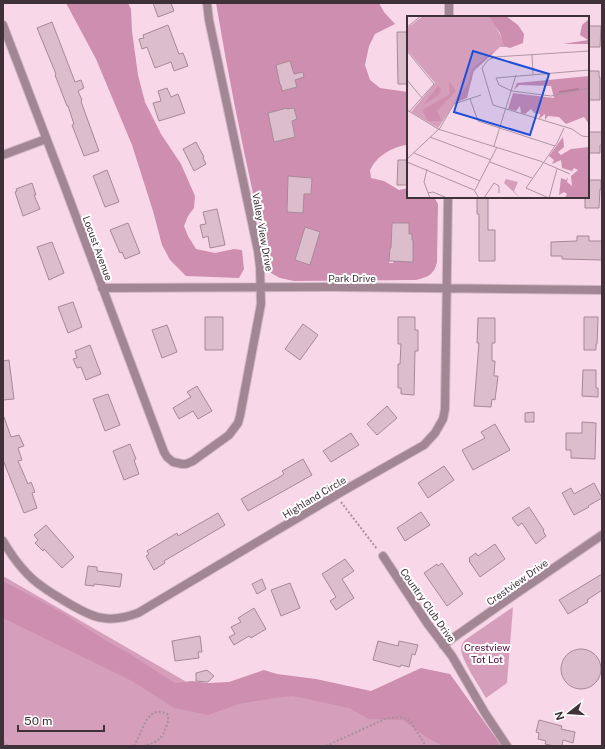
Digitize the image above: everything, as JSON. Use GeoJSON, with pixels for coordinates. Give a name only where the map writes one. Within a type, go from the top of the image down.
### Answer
{"type":"FeatureCollection","features":[{"type":"Feature","properties":{"kind":"street","name":"Valley View Drive"},"geometry":{"type":"LineString","coordinates":[[186,464],[193,461],[226,438],[238,423],[261,304],[258,251],[207,3]]}},
{"type":"Feature","properties":{"kind":"street"},"geometry":{"type":"LineString","coordinates":[[449,3],[449,16]]}},
{"type":"Feature","properties":{"kind":"street","name":"Locust Avenue"},"geometry":{"type":"LineString","coordinates":[[3,25],[164,452],[173,462],[186,464]]}},
{"type":"Feature","properties":{"kind":"street"},"geometry":{"type":"LineString","coordinates":[[3,156],[46,139]]}},
{"type":"Feature","properties":{"kind":"street","name":"Highland Circle"},"geometry":{"type":"LineString","coordinates":[[3,541],[21,568],[42,587],[84,612],[94,616],[104,619],[123,618],[138,613],[424,445],[436,433],[441,423],[444,409],[448,198]]}},
{"type":"Feature","properties":{"kind":"street","name":"Park Drive"},"geometry":{"type":"LineString","coordinates":[[102,288],[447,288],[602,290]]}},
{"type":"Feature","properties":{"kind":"street","name":"Crestview Drive"},"geometry":{"type":"LineString","coordinates":[[443,645],[602,535]]}},
{"type":"Feature","properties":{"kind":"street","name":"Country Club Drive"},"geometry":{"type":"LineString","coordinates":[[383,556],[427,623],[452,656],[485,713],[507,746]]}},
{"type":"Feature","properties":{"kind":"path"},"geometry":{"type":"LineString","coordinates":[[336,496],[383,556]]}},
{"type":"Feature","properties":{"kind":"path"},"geometry":{"type":"LineString","coordinates":[[134,746],[147,719],[160,711],[167,714],[168,722],[163,736],[154,743],[143,746]]}},
{"type":"Feature","properties":{"kind":"path"},"geometry":{"type":"LineString","coordinates":[[326,746],[385,719],[399,717],[410,722],[426,746]]}},
{"type":"Feature","properties":{"kind":"path"},"geometry":{"type":"LineString","coordinates":[[3,742],[9,746]]}},
{"type":"Feature","properties":{"kind":"green space"},"geometry":{"type":"Polygon","coordinates":[[[3,576],[223,703],[263,684],[482,721],[499,746],[3,746],[3,576]]]}},
{"type":"Feature","properties":{"kind":"green space","name":"Crestview Tot Lot"},"geometry":{"type":"Polygon","coordinates":[[[513,607],[507,683],[486,698],[464,659],[461,646],[465,640],[513,607]]]}},
{"type":"Feature","properties":{"kind":"shaded area"},"geometry":{"type":"Polygon","coordinates":[[[66,3],[128,3],[131,9],[132,31],[138,75],[145,102],[161,134],[181,164],[195,196],[194,208],[188,216],[184,226],[188,236],[196,249],[215,253],[234,249],[242,250],[244,269],[239,278],[186,276],[170,260],[162,245],[132,145],[96,59],[66,3]]]}},
{"type":"Feature","properties":{"kind":"shaded area"},"geometry":{"type":"Polygon","coordinates":[[[216,3],[379,3],[384,12],[395,24],[375,34],[369,46],[365,65],[370,80],[380,88],[407,92],[407,145],[386,152],[379,158],[370,170],[371,178],[384,181],[399,190],[407,188],[407,198],[435,198],[438,204],[437,262],[430,275],[416,280],[294,281],[280,278],[271,273],[241,138],[216,3]],[[290,61],[276,65],[280,85],[283,91],[297,87],[290,61]],[[287,108],[268,113],[274,142],[295,137],[292,121],[297,119],[294,108],[287,108]],[[288,177],[287,212],[303,213],[304,194],[311,194],[312,178],[288,177]],[[392,223],[389,263],[393,263],[394,261],[412,262],[412,235],[409,234],[409,223],[392,223]],[[305,227],[295,260],[310,265],[320,232],[305,227]]]}},
{"type":"Feature","properties":{"kind":"shaded area"},"geometry":{"type":"Polygon","coordinates":[[[3,581],[61,612],[175,683],[192,681],[208,683],[229,682],[264,670],[277,674],[316,679],[371,691],[421,668],[450,674],[503,746],[443,746],[426,737],[403,720],[369,719],[349,708],[293,696],[239,704],[208,715],[174,708],[132,681],[3,618],[3,581]]]}},
{"type":"Feature","properties":{"kind":"building"},"geometry":{"type":"Polygon","coordinates":[[[153,3],[171,3],[174,11],[158,17],[153,3]]]}},
{"type":"Feature","properties":{"kind":"building"},"geometry":{"type":"Polygon","coordinates":[[[52,22],[75,82],[81,80],[84,88],[78,91],[99,151],[84,156],[72,125],[74,124],[68,106],[37,28],[52,22]]]}},
{"type":"Feature","properties":{"kind":"building"},"geometry":{"type":"Polygon","coordinates":[[[168,25],[179,54],[183,53],[188,66],[174,71],[171,62],[155,68],[147,47],[142,49],[139,39],[144,38],[143,35],[168,25]]]}},
{"type":"Feature","properties":{"kind":"building"},"geometry":{"type":"Polygon","coordinates":[[[589,26],[601,26],[600,47],[589,47],[589,26]]]}},
{"type":"Feature","properties":{"kind":"building"},"geometry":{"type":"Polygon","coordinates":[[[397,32],[407,32],[407,84],[398,84],[397,32]]]}},
{"type":"Feature","properties":{"kind":"building"},"geometry":{"type":"Polygon","coordinates":[[[290,61],[294,74],[303,72],[304,77],[295,80],[297,87],[282,91],[276,65],[290,61]]]}},
{"type":"Feature","properties":{"kind":"building"},"geometry":{"type":"Polygon","coordinates":[[[589,71],[599,71],[600,100],[589,100],[589,71]]]}},
{"type":"Feature","properties":{"kind":"building"},"geometry":{"type":"Polygon","coordinates":[[[167,88],[171,97],[178,94],[185,113],[159,121],[153,103],[161,101],[158,91],[167,88]]]}},
{"type":"Feature","properties":{"kind":"building"},"geometry":{"type":"Polygon","coordinates":[[[287,108],[294,108],[297,119],[292,121],[295,137],[274,142],[268,113],[287,108]]]}},
{"type":"Feature","properties":{"kind":"building"},"geometry":{"type":"Polygon","coordinates":[[[589,132],[602,132],[602,145],[600,145],[600,153],[589,153],[589,132]]]}},
{"type":"Feature","properties":{"kind":"building"},"geometry":{"type":"Polygon","coordinates":[[[196,142],[206,164],[194,171],[183,149],[196,142]]]}},
{"type":"Feature","properties":{"kind":"building"},"geometry":{"type":"Polygon","coordinates":[[[398,160],[407,160],[407,185],[397,185],[398,160]]]}},
{"type":"Feature","properties":{"kind":"building"},"geometry":{"type":"Polygon","coordinates":[[[107,170],[119,202],[105,207],[93,176],[107,170]]]}},
{"type":"Feature","properties":{"kind":"building"},"geometry":{"type":"Polygon","coordinates":[[[288,176],[312,178],[311,194],[304,194],[303,213],[287,212],[288,176]]]}},
{"type":"Feature","properties":{"kind":"building"},"geometry":{"type":"Polygon","coordinates":[[[589,180],[601,180],[599,208],[585,208],[585,198],[589,198],[589,180]]]}},
{"type":"Feature","properties":{"kind":"building"},"geometry":{"type":"Polygon","coordinates":[[[32,183],[36,195],[34,195],[40,209],[23,216],[15,192],[17,191],[16,189],[32,183]]]}},
{"type":"Feature","properties":{"kind":"building"},"geometry":{"type":"Polygon","coordinates":[[[477,198],[488,198],[488,230],[495,230],[495,261],[479,261],[479,214],[477,214],[477,198]]]}},
{"type":"Feature","properties":{"kind":"building"},"geometry":{"type":"Polygon","coordinates":[[[217,209],[225,245],[210,248],[208,236],[203,238],[200,225],[206,224],[203,212],[217,209]]]}},
{"type":"Feature","properties":{"kind":"building"},"geometry":{"type":"Polygon","coordinates":[[[128,223],[140,253],[125,259],[122,252],[120,253],[110,230],[128,223]]]}},
{"type":"Feature","properties":{"kind":"building"},"geometry":{"type":"Polygon","coordinates":[[[392,223],[409,223],[409,234],[412,234],[413,240],[413,262],[389,261],[392,223]]]}},
{"type":"Feature","properties":{"kind":"building"},"geometry":{"type":"Polygon","coordinates":[[[305,227],[320,232],[310,265],[295,260],[305,227]]]}},
{"type":"Feature","properties":{"kind":"building"},"geometry":{"type":"Polygon","coordinates":[[[577,236],[589,236],[589,241],[602,241],[602,260],[562,259],[562,256],[551,256],[551,242],[577,241],[577,236]]]}},
{"type":"Feature","properties":{"kind":"building"},"geometry":{"type":"Polygon","coordinates":[[[52,242],[64,273],[49,280],[37,247],[52,242]]]}},
{"type":"Feature","properties":{"kind":"building"},"geometry":{"type":"Polygon","coordinates":[[[73,302],[82,327],[68,333],[58,307],[73,302]]]}},
{"type":"Feature","properties":{"kind":"building"},"geometry":{"type":"Polygon","coordinates":[[[205,317],[223,317],[223,350],[205,350],[205,317]]]}},
{"type":"Feature","properties":{"kind":"building"},"geometry":{"type":"Polygon","coordinates":[[[398,317],[415,317],[415,330],[418,330],[418,351],[415,351],[414,395],[401,394],[401,388],[398,388],[398,364],[400,364],[401,344],[398,344],[398,317]]]}},
{"type":"Feature","properties":{"kind":"building"},"geometry":{"type":"Polygon","coordinates":[[[584,317],[598,317],[596,350],[584,350],[584,317]]]}},
{"type":"Feature","properties":{"kind":"building"},"geometry":{"type":"Polygon","coordinates":[[[478,318],[495,318],[495,343],[492,343],[492,361],[495,361],[494,376],[498,376],[495,400],[492,399],[491,407],[474,406],[479,343],[477,343],[478,318]]]}},
{"type":"Feature","properties":{"kind":"building"},"geometry":{"type":"Polygon","coordinates":[[[303,324],[318,335],[300,360],[285,349],[303,324]]]}},
{"type":"Feature","properties":{"kind":"building"},"geometry":{"type":"Polygon","coordinates":[[[167,325],[177,352],[162,358],[152,330],[167,325]]]}},
{"type":"Feature","properties":{"kind":"building"},"geometry":{"type":"Polygon","coordinates":[[[90,345],[101,374],[86,380],[81,367],[77,368],[73,359],[77,358],[75,351],[90,345]]]}},
{"type":"Feature","properties":{"kind":"building"},"geometry":{"type":"Polygon","coordinates":[[[9,360],[14,399],[3,400],[3,361],[9,360]]]}},
{"type":"Feature","properties":{"kind":"building"},"geometry":{"type":"Polygon","coordinates":[[[583,370],[596,370],[596,388],[598,388],[598,397],[582,396],[583,370]]]}},
{"type":"Feature","properties":{"kind":"building"},"geometry":{"type":"Polygon","coordinates":[[[197,386],[212,411],[198,419],[193,411],[179,419],[173,408],[191,397],[187,392],[197,386]]]}},
{"type":"Feature","properties":{"kind":"building"},"geometry":{"type":"Polygon","coordinates":[[[108,394],[120,425],[105,431],[93,399],[108,394]]]}},
{"type":"Feature","properties":{"kind":"building"},"geometry":{"type":"Polygon","coordinates":[[[387,406],[397,418],[377,435],[367,424],[387,406]]]}},
{"type":"Feature","properties":{"kind":"building"},"geometry":{"type":"Polygon","coordinates":[[[534,412],[534,422],[525,422],[525,413],[534,412]]]}},
{"type":"Feature","properties":{"kind":"building"},"geometry":{"type":"Polygon","coordinates":[[[4,417],[11,437],[19,435],[24,446],[18,448],[22,460],[18,461],[28,484],[31,482],[35,492],[32,493],[37,508],[24,513],[3,460],[4,417]]]}},
{"type":"Feature","properties":{"kind":"building"},"geometry":{"type":"Polygon","coordinates":[[[582,422],[596,423],[595,459],[571,458],[571,450],[566,450],[566,433],[582,433],[582,422]]]}},
{"type":"Feature","properties":{"kind":"building"},"geometry":{"type":"Polygon","coordinates":[[[495,424],[510,450],[473,470],[462,450],[485,438],[481,432],[495,424]]]}},
{"type":"Feature","properties":{"kind":"building"},"geometry":{"type":"Polygon","coordinates":[[[351,433],[359,445],[331,462],[323,451],[351,433]]]}},
{"type":"Feature","properties":{"kind":"building"},"geometry":{"type":"Polygon","coordinates":[[[130,444],[136,459],[134,460],[139,474],[124,480],[113,451],[130,444]]]}},
{"type":"Feature","properties":{"kind":"building"},"geometry":{"type":"Polygon","coordinates":[[[303,459],[312,475],[248,511],[241,499],[278,478],[284,474],[282,471],[303,459]]]}},
{"type":"Feature","properties":{"kind":"building"},"geometry":{"type":"Polygon","coordinates":[[[444,466],[454,480],[428,498],[418,483],[444,466]]]}},
{"type":"Feature","properties":{"kind":"building"},"geometry":{"type":"Polygon","coordinates":[[[594,483],[602,498],[574,515],[562,493],[571,488],[574,494],[594,483]]]}},
{"type":"Feature","properties":{"kind":"building"},"geometry":{"type":"Polygon","coordinates":[[[529,507],[544,530],[543,531],[546,536],[536,544],[522,523],[518,526],[512,518],[529,507]]]}},
{"type":"Feature","properties":{"kind":"building"},"geometry":{"type":"Polygon","coordinates":[[[421,512],[430,525],[405,541],[397,528],[421,512]]]}},
{"type":"Feature","properties":{"kind":"building"},"geometry":{"type":"Polygon","coordinates":[[[218,513],[225,525],[164,561],[165,563],[154,570],[146,556],[149,554],[147,551],[177,533],[178,536],[218,513]]]}},
{"type":"Feature","properties":{"kind":"building"},"geometry":{"type":"Polygon","coordinates":[[[46,525],[74,557],[62,568],[44,549],[43,551],[35,543],[38,540],[34,535],[46,525]]]}},
{"type":"Feature","properties":{"kind":"building"},"geometry":{"type":"Polygon","coordinates":[[[495,544],[505,559],[480,577],[469,561],[469,558],[476,553],[478,556],[495,544]]]}},
{"type":"Feature","properties":{"kind":"building"},"geometry":{"type":"Polygon","coordinates":[[[345,559],[354,571],[342,579],[354,598],[336,610],[330,601],[336,597],[322,574],[345,559]]]}},
{"type":"Feature","properties":{"kind":"building"},"geometry":{"type":"Polygon","coordinates":[[[442,563],[463,594],[447,606],[424,573],[437,564],[438,566],[442,563]]]}},
{"type":"Feature","properties":{"kind":"building"},"geometry":{"type":"Polygon","coordinates":[[[88,566],[97,567],[97,571],[122,574],[120,587],[94,584],[94,586],[85,585],[88,566]]]}},
{"type":"Feature","properties":{"kind":"building"},"geometry":{"type":"Polygon","coordinates":[[[602,574],[602,590],[587,600],[588,602],[568,614],[559,600],[602,574]]]}},
{"type":"Feature","properties":{"kind":"building"},"geometry":{"type":"Polygon","coordinates":[[[262,579],[266,589],[257,594],[252,584],[262,579]]]}},
{"type":"Feature","properties":{"kind":"building"},"geometry":{"type":"Polygon","coordinates":[[[290,583],[300,608],[281,616],[271,590],[290,583]]]}},
{"type":"Feature","properties":{"kind":"building"},"geometry":{"type":"Polygon","coordinates":[[[254,608],[266,629],[251,638],[249,636],[234,645],[229,637],[235,634],[231,627],[241,622],[238,618],[254,608]]]}},
{"type":"Feature","properties":{"kind":"building"},"geometry":{"type":"Polygon","coordinates":[[[200,636],[202,652],[198,652],[199,658],[175,661],[172,641],[200,636]]]}},
{"type":"Feature","properties":{"kind":"building"},"geometry":{"type":"Polygon","coordinates":[[[378,641],[398,646],[399,641],[418,645],[415,655],[412,654],[409,667],[401,665],[400,667],[373,660],[378,641]]]}},
{"type":"Feature","properties":{"kind":"building"},"geometry":{"type":"Polygon","coordinates":[[[585,649],[592,652],[598,658],[601,669],[600,677],[592,686],[585,689],[577,689],[570,686],[562,677],[561,665],[564,658],[573,650],[585,649]]]}},
{"type":"Feature","properties":{"kind":"building"},"geometry":{"type":"Polygon","coordinates":[[[207,670],[214,676],[208,682],[196,681],[196,673],[207,670]]]}},
{"type":"Feature","properties":{"kind":"building"},"geometry":{"type":"Polygon","coordinates":[[[539,720],[562,726],[561,729],[575,732],[573,743],[563,740],[562,746],[545,744],[546,741],[538,739],[539,733],[536,732],[539,720]]]}}]}
